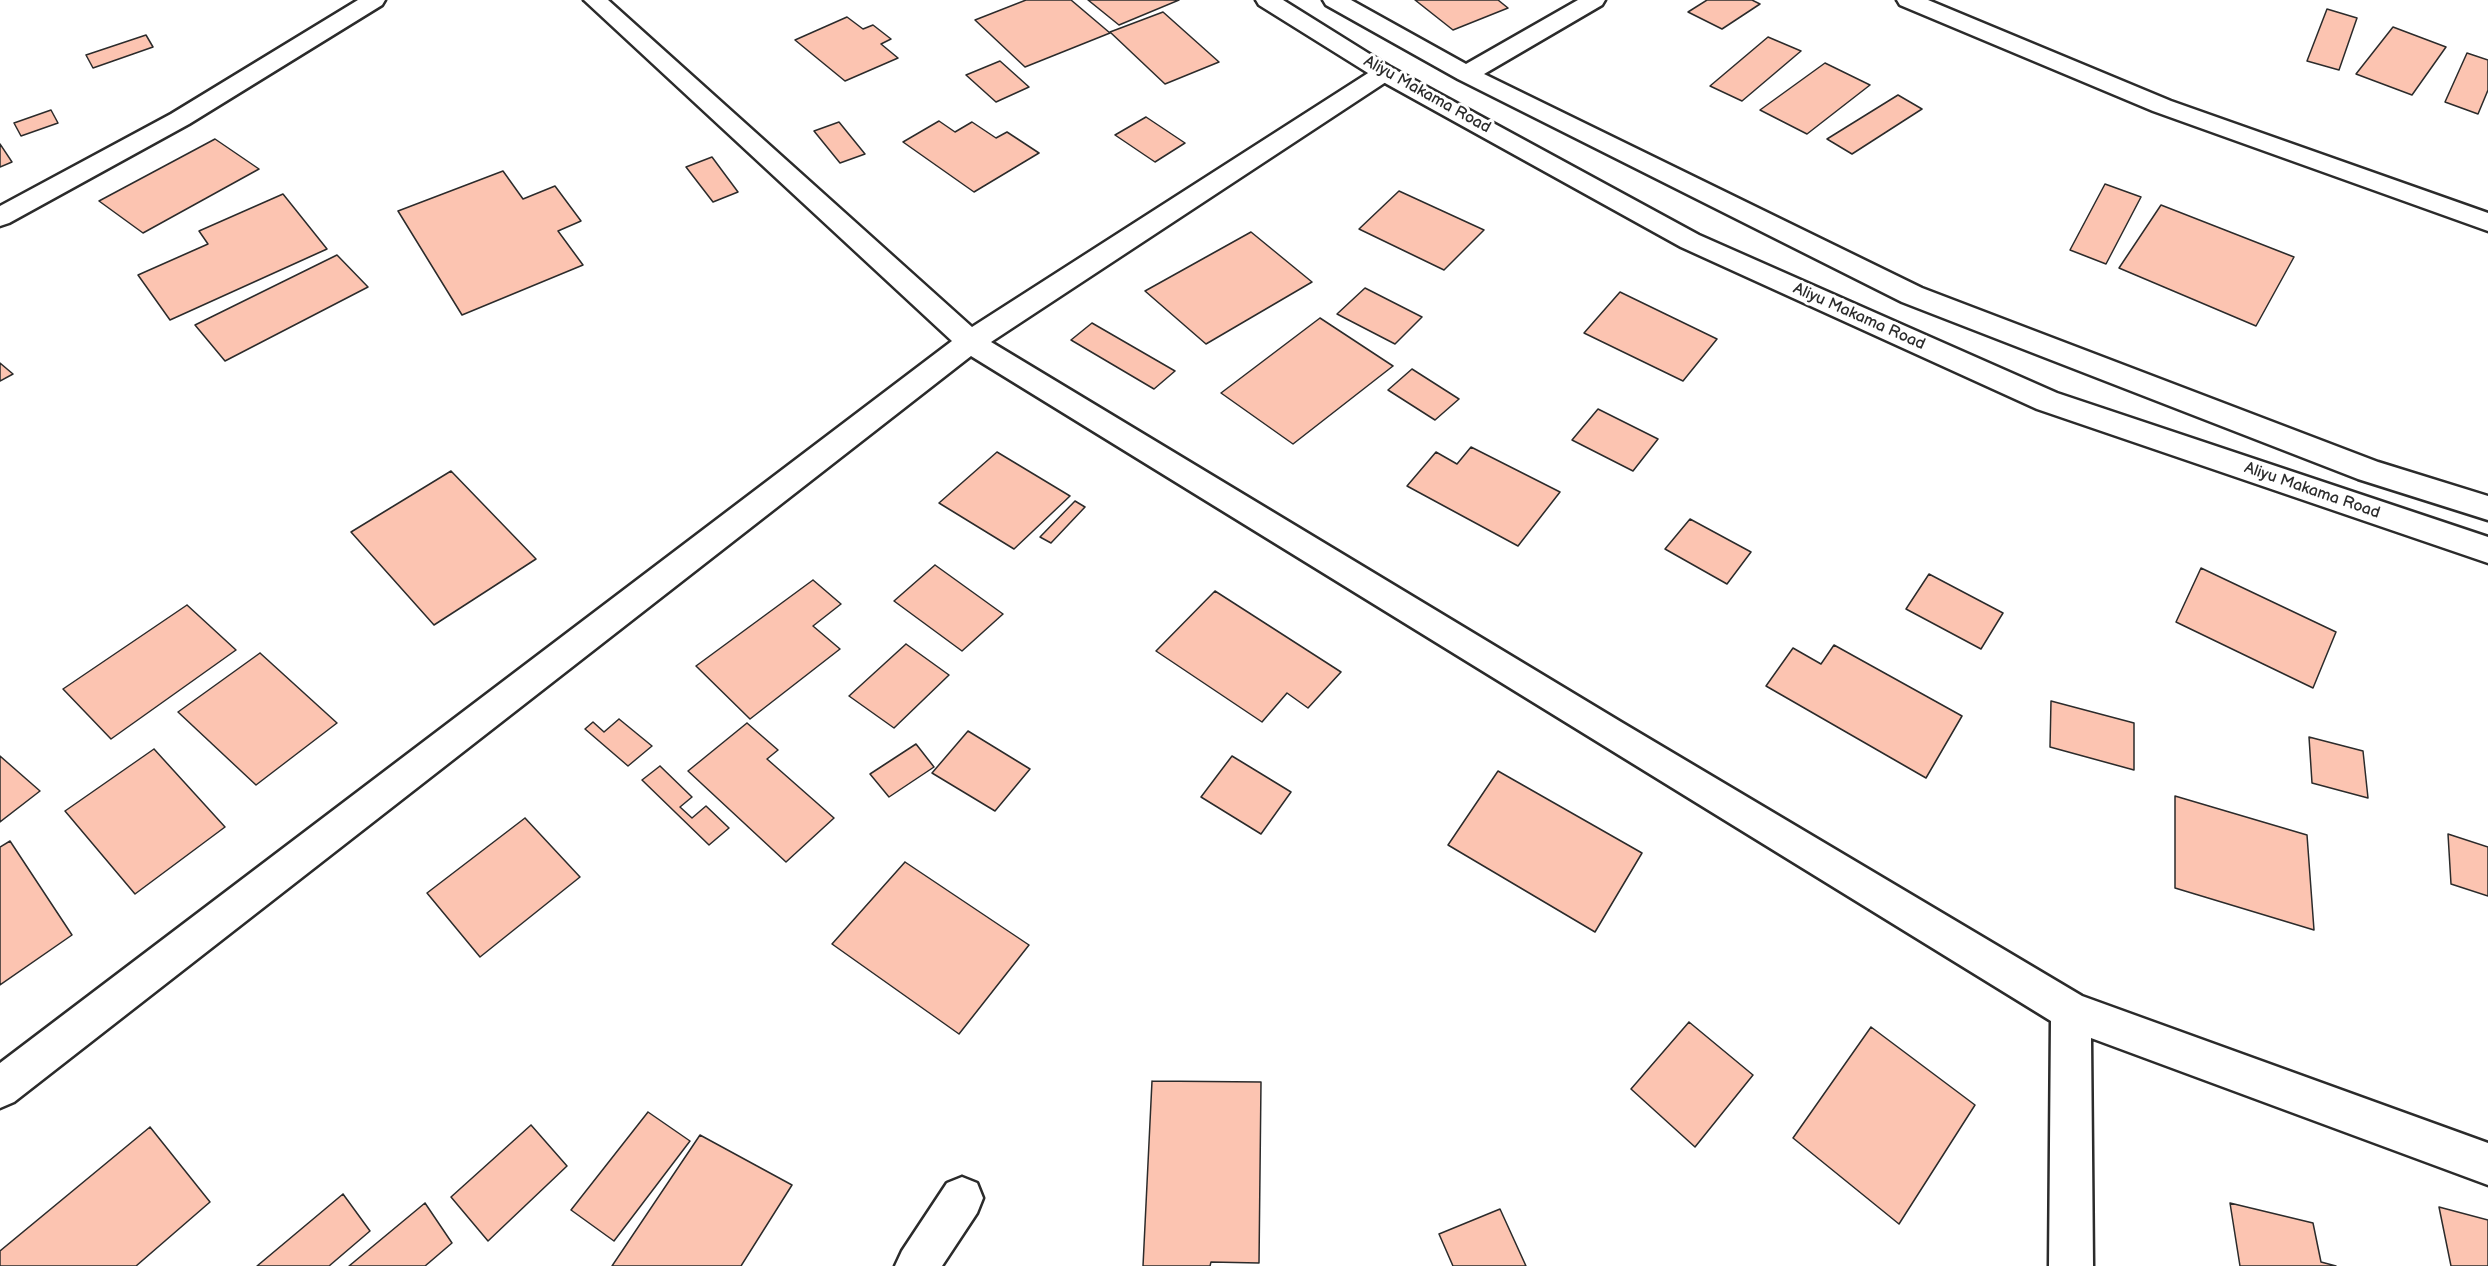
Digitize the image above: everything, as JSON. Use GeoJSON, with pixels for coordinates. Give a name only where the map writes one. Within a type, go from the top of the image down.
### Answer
{"type":"FeatureCollection","features":[{"type":"Feature","properties":{"kind":"street"},"geometry":{"type":"LineString","coordinates":[[0,217],[180,119],[374,0]]}},
{"type":"Feature","properties":{"kind":"street"},"geometry":{"type":"LineString","coordinates":[[595,0],[970,342],[1609,733],[2071,1011],[2488,1164]]}},
{"type":"Feature","properties":{"kind":"street","name":"Aliyu Makama Road"},"geometry":{"type":"LineString","coordinates":[[1267,0],[1384,73],[1690,241],[2047,401],[2488,550]]}},
{"type":"Feature","properties":{"kind":"street"},"geometry":{"type":"LineString","coordinates":[[1334,0],[1466,74],[1912,295],[2369,471],[2488,508]]}},
{"type":"Feature","properties":{"kind":"street"},"geometry":{"type":"LineString","coordinates":[[1466,74],[1594,0]]}},
{"type":"Feature","properties":{"kind":"street"},"geometry":{"type":"LineString","coordinates":[[1908,0],[2162,106],[2488,222]]}},
{"type":"Feature","properties":{"kind":"street"},"geometry":{"type":"LineString","coordinates":[[0,1088],[970,342],[1384,73]]}},
{"type":"Feature","properties":{"kind":"street"},"geometry":{"type":"LineString","coordinates":[[2071,1011],[2071,1266]]}},
{"type":"Feature","properties":{"kind":"street"},"geometry":{"type":"LineString","coordinates":[[917,1266],[962,1198]]}},
{"type":"Feature","properties":{"kind":"building"},"geometry":{"type":"Polygon","coordinates":[[[1026,0],[1071,0],[1110,33],[1025,67],[975,20],[1026,0]]]}},
{"type":"Feature","properties":{"kind":"building"},"geometry":{"type":"Polygon","coordinates":[[[1088,0],[1179,0],[1119,25],[1088,0]]]}},
{"type":"Feature","properties":{"kind":"building"},"geometry":{"type":"Polygon","coordinates":[[[1415,0],[1498,0],[1508,8],[1453,30],[1415,0]]]}},
{"type":"Feature","properties":{"kind":"building"},"geometry":{"type":"Polygon","coordinates":[[[1707,0],[1752,0],[1760,4],[1722,29],[1688,12],[1707,0]]]}},
{"type":"Feature","properties":{"kind":"building"},"geometry":{"type":"Polygon","coordinates":[[[2327,9],[2357,18],[2339,70],[2307,61],[2327,9]]]}},
{"type":"Feature","properties":{"kind":"building"},"geometry":{"type":"Polygon","coordinates":[[[1163,12],[1219,62],[1165,84],[1110,32],[1163,12]]]}},
{"type":"Feature","properties":{"kind":"building"},"geometry":{"type":"Polygon","coordinates":[[[847,17],[863,29],[873,25],[891,39],[881,44],[898,58],[845,81],[795,40],[847,17]]]}},
{"type":"Feature","properties":{"kind":"building"},"geometry":{"type":"Polygon","coordinates":[[[2393,27],[2446,47],[2412,95],[2356,74],[2393,27]]]}},
{"type":"Feature","properties":{"kind":"building"},"geometry":{"type":"Polygon","coordinates":[[[146,35],[153,47],[93,68],[86,55],[146,35]]]}},
{"type":"Feature","properties":{"kind":"building"},"geometry":{"type":"Polygon","coordinates":[[[1768,37],[1801,51],[1742,101],[1710,86],[1768,37]]]}},
{"type":"Feature","properties":{"kind":"building"},"geometry":{"type":"Polygon","coordinates":[[[2467,53],[2488,60],[2488,90],[2478,114],[2445,102],[2467,53]]]}},
{"type":"Feature","properties":{"kind":"building"},"geometry":{"type":"Polygon","coordinates":[[[1000,61],[1029,87],[996,102],[966,75],[1000,61]]]}},
{"type":"Feature","properties":{"kind":"building"},"geometry":{"type":"Polygon","coordinates":[[[1825,63],[1870,85],[1807,134],[1760,110],[1825,63]]]}},
{"type":"Feature","properties":{"kind":"building"},"geometry":{"type":"Polygon","coordinates":[[[1898,95],[1922,109],[1852,154],[1827,139],[1898,95]]]}},
{"type":"Feature","properties":{"kind":"building"},"geometry":{"type":"Polygon","coordinates":[[[51,110],[58,123],[21,136],[14,123],[51,110]]]}},
{"type":"Feature","properties":{"kind":"building"},"geometry":{"type":"Polygon","coordinates":[[[1146,117],[1185,143],[1155,162],[1115,135],[1146,117]]]}},
{"type":"Feature","properties":{"kind":"building"},"geometry":{"type":"Polygon","coordinates":[[[939,121],[955,132],[972,122],[996,138],[1007,132],[1039,153],[974,192],[903,142],[939,121]]]}},
{"type":"Feature","properties":{"kind":"building"},"geometry":{"type":"Polygon","coordinates":[[[839,122],[865,154],[840,163],[814,131],[839,122]]]}},
{"type":"Feature","properties":{"kind":"building"},"geometry":{"type":"Polygon","coordinates":[[[215,139],[259,169],[143,233],[99,201],[215,139]]]}},
{"type":"Feature","properties":{"kind":"building"},"geometry":{"type":"Polygon","coordinates":[[[0,144],[12,162],[0,167],[0,144]]]}},
{"type":"Feature","properties":{"kind":"building"},"geometry":{"type":"Polygon","coordinates":[[[712,157],[738,192],[713,202],[686,167],[712,157]]]}},
{"type":"Feature","properties":{"kind":"building"},"geometry":{"type":"Polygon","coordinates":[[[503,171],[523,199],[555,186],[581,221],[558,231],[583,265],[462,315],[398,211],[503,171]]]}},
{"type":"Feature","properties":{"kind":"building"},"geometry":{"type":"Polygon","coordinates":[[[2105,184],[2141,197],[2106,264],[2070,250],[2105,184]]]}},
{"type":"Feature","properties":{"kind":"building"},"geometry":{"type":"Polygon","coordinates":[[[1399,191],[1484,230],[1444,270],[1359,229],[1399,191]]]}},
{"type":"Feature","properties":{"kind":"building"},"geometry":{"type":"Polygon","coordinates":[[[283,194],[327,249],[170,320],[138,275],[208,244],[199,231],[283,194]]]}},
{"type":"Feature","properties":{"kind":"building"},"geometry":{"type":"Polygon","coordinates":[[[2161,205],[2294,257],[2256,326],[2119,268],[2161,205]]]}},
{"type":"Feature","properties":{"kind":"building"},"geometry":{"type":"Polygon","coordinates":[[[1251,232],[1312,282],[1206,344],[1145,291],[1251,232]]]}},
{"type":"Feature","properties":{"kind":"building"},"geometry":{"type":"Polygon","coordinates":[[[337,255],[368,287],[225,361],[195,325],[337,255]]]}},
{"type":"Feature","properties":{"kind":"building"},"geometry":{"type":"Polygon","coordinates":[[[1365,288],[1422,317],[1395,344],[1337,314],[1365,288]]]}},
{"type":"Feature","properties":{"kind":"building"},"geometry":{"type":"Polygon","coordinates":[[[1620,292],[1717,339],[1683,381],[1584,333],[1620,292]]]}},
{"type":"Feature","properties":{"kind":"building"},"geometry":{"type":"Polygon","coordinates":[[[1320,318],[1393,366],[1293,444],[1221,393],[1320,318]]]}},
{"type":"Feature","properties":{"kind":"building"},"geometry":{"type":"Polygon","coordinates":[[[1092,323],[1175,371],[1154,389],[1071,340],[1092,323]]]}},
{"type":"Feature","properties":{"kind":"building"},"geometry":{"type":"Polygon","coordinates":[[[0,363],[13,374],[0,381],[0,363]]]}},
{"type":"Feature","properties":{"kind":"building"},"geometry":{"type":"Polygon","coordinates":[[[1412,369],[1459,399],[1435,420],[1388,390],[1412,369]]]}},
{"type":"Feature","properties":{"kind":"building"},"geometry":{"type":"Polygon","coordinates":[[[1598,409],[1658,439],[1633,471],[1572,440],[1598,409]]]}},
{"type":"Feature","properties":{"kind":"building"},"geometry":{"type":"Polygon","coordinates":[[[1471,447],[1560,492],[1518,546],[1407,486],[1436,452],[1457,464],[1471,447]]]}},
{"type":"Feature","properties":{"kind":"building"},"geometry":{"type":"Polygon","coordinates":[[[997,452],[1070,496],[1014,549],[939,503],[997,452]]]}},
{"type":"Feature","properties":{"kind":"building"},"geometry":{"type":"Polygon","coordinates":[[[451,471],[536,559],[434,625],[351,532],[451,471]]]}},
{"type":"Feature","properties":{"kind":"building"},"geometry":{"type":"Polygon","coordinates":[[[1075,501],[1085,507],[1051,543],[1040,537],[1075,501]]]}},
{"type":"Feature","properties":{"kind":"building"},"geometry":{"type":"Polygon","coordinates":[[[1690,519],[1751,552],[1727,584],[1665,549],[1690,519]]]}},
{"type":"Feature","properties":{"kind":"building"},"geometry":{"type":"Polygon","coordinates":[[[935,565],[1003,614],[962,651],[894,601],[935,565]]]}},
{"type":"Feature","properties":{"kind":"building"},"geometry":{"type":"Polygon","coordinates":[[[2201,568],[2336,632],[2313,688],[2176,622],[2201,568]]]}},
{"type":"Feature","properties":{"kind":"building"},"geometry":{"type":"Polygon","coordinates":[[[1929,574],[2003,613],[1981,649],[1906,609],[1929,574]]]}},
{"type":"Feature","properties":{"kind":"building"},"geometry":{"type":"Polygon","coordinates":[[[813,580],[841,604],[813,626],[840,649],[750,719],[696,666],[813,580]]]}},
{"type":"Feature","properties":{"kind":"building"},"geometry":{"type":"Polygon","coordinates":[[[1215,591],[1341,672],[1308,708],[1287,693],[1262,722],[1156,651],[1215,591]]]}},
{"type":"Feature","properties":{"kind":"building"},"geometry":{"type":"Polygon","coordinates":[[[187,605],[236,650],[111,739],[63,689],[187,605]]]}},
{"type":"Feature","properties":{"kind":"building"},"geometry":{"type":"Polygon","coordinates":[[[906,644],[949,675],[894,728],[849,696],[906,644]]]}},
{"type":"Feature","properties":{"kind":"building"},"geometry":{"type":"Polygon","coordinates":[[[1834,645],[1962,716],[1926,778],[1766,686],[1793,648],[1821,664],[1834,645]]]}},
{"type":"Feature","properties":{"kind":"building"},"geometry":{"type":"Polygon","coordinates":[[[260,653],[337,723],[256,785],[178,712],[260,653]]]}},
{"type":"Feature","properties":{"kind":"building"},"geometry":{"type":"Polygon","coordinates":[[[2051,701],[2134,723],[2134,770],[2050,747],[2051,701]]]}},
{"type":"Feature","properties":{"kind":"building"},"geometry":{"type":"Polygon","coordinates":[[[619,719],[652,746],[628,766],[585,729],[593,722],[604,732],[619,719]]]}},
{"type":"Feature","properties":{"kind":"building"},"geometry":{"type":"Polygon","coordinates":[[[747,723],[778,750],[767,759],[834,818],[786,862],[688,771],[747,723]]]}},
{"type":"Feature","properties":{"kind":"building"},"geometry":{"type":"Polygon","coordinates":[[[968,731],[1030,769],[995,811],[932,773],[968,731]]]}},
{"type":"Feature","properties":{"kind":"building"},"geometry":{"type":"Polygon","coordinates":[[[2309,737],[2363,751],[2368,798],[2312,783],[2309,737]]]}},
{"type":"Feature","properties":{"kind":"building"},"geometry":{"type":"Polygon","coordinates":[[[916,744],[934,767],[889,797],[870,774],[916,744]]]}},
{"type":"Feature","properties":{"kind":"building"},"geometry":{"type":"Polygon","coordinates":[[[154,749],[225,827],[135,894],[65,811],[154,749]]]}},
{"type":"Feature","properties":{"kind":"building"},"geometry":{"type":"Polygon","coordinates":[[[0,756],[40,791],[0,822],[0,756]]]}},
{"type":"Feature","properties":{"kind":"building"},"geometry":{"type":"Polygon","coordinates":[[[1232,756],[1291,792],[1261,834],[1201,797],[1232,756]]]}},
{"type":"Feature","properties":{"kind":"building"},"geometry":{"type":"Polygon","coordinates":[[[660,766],[692,797],[680,807],[692,818],[706,806],[729,828],[709,845],[642,780],[660,766]]]}},
{"type":"Feature","properties":{"kind":"building"},"geometry":{"type":"Polygon","coordinates":[[[1498,771],[1642,853],[1595,932],[1448,845],[1498,771]]]}},
{"type":"Feature","properties":{"kind":"building"},"geometry":{"type":"Polygon","coordinates":[[[2175,796],[2307,835],[2314,930],[2175,888],[2175,796]]]}},
{"type":"Feature","properties":{"kind":"building"},"geometry":{"type":"Polygon","coordinates":[[[525,818],[580,877],[480,957],[427,893],[525,818]]]}},
{"type":"Feature","properties":{"kind":"building"},"geometry":{"type":"Polygon","coordinates":[[[2448,834],[2488,847],[2488,896],[2451,884],[2448,834]]]}},
{"type":"Feature","properties":{"kind":"building"},"geometry":{"type":"Polygon","coordinates":[[[10,841],[72,935],[0,985],[0,847],[10,841]]]}},
{"type":"Feature","properties":{"kind":"building"},"geometry":{"type":"Polygon","coordinates":[[[905,862],[1029,945],[959,1034],[832,944],[905,862]]]}},
{"type":"Feature","properties":{"kind":"building"},"geometry":{"type":"Polygon","coordinates":[[[1689,1022],[1753,1075],[1695,1147],[1631,1089],[1689,1022]]]}},
{"type":"Feature","properties":{"kind":"building"},"geometry":{"type":"Polygon","coordinates":[[[1871,1027],[1975,1105],[1899,1224],[1793,1138],[1871,1027]]]}},
{"type":"Feature","properties":{"kind":"building"},"geometry":{"type":"Polygon","coordinates":[[[1152,1081],[1261,1082],[1259,1263],[1211,1262],[1210,1266],[1143,1266],[1152,1081]]]}},
{"type":"Feature","properties":{"kind":"building"},"geometry":{"type":"Polygon","coordinates":[[[648,1112],[690,1141],[614,1241],[571,1210],[648,1112]]]}},
{"type":"Feature","properties":{"kind":"building"},"geometry":{"type":"Polygon","coordinates":[[[531,1125],[567,1166],[488,1241],[451,1197],[531,1125]]]}},
{"type":"Feature","properties":{"kind":"building"},"geometry":{"type":"Polygon","coordinates":[[[150,1127],[210,1202],[136,1266],[0,1266],[0,1251],[150,1127]]]}},
{"type":"Feature","properties":{"kind":"building"},"geometry":{"type":"Polygon","coordinates":[[[700,1135],[792,1185],[741,1266],[612,1266],[700,1135]]]}},
{"type":"Feature","properties":{"kind":"building"},"geometry":{"type":"Polygon","coordinates":[[[343,1194],[370,1231],[329,1266],[257,1266],[343,1194]]]}},
{"type":"Feature","properties":{"kind":"building"},"geometry":{"type":"Polygon","coordinates":[[[425,1203],[452,1243],[425,1266],[349,1266],[425,1203]]]}},
{"type":"Feature","properties":{"kind":"building"},"geometry":{"type":"Polygon","coordinates":[[[2230,1203],[2313,1223],[2321,1262],[2336,1266],[2240,1266],[2230,1203]]]}},
{"type":"Feature","properties":{"kind":"building"},"geometry":{"type":"Polygon","coordinates":[[[2439,1207],[2488,1220],[2488,1266],[2451,1266],[2439,1207]]]}},
{"type":"Feature","properties":{"kind":"building"},"geometry":{"type":"Polygon","coordinates":[[[1500,1209],[1526,1266],[1453,1266],[1439,1234],[1500,1209]]]}}]}
